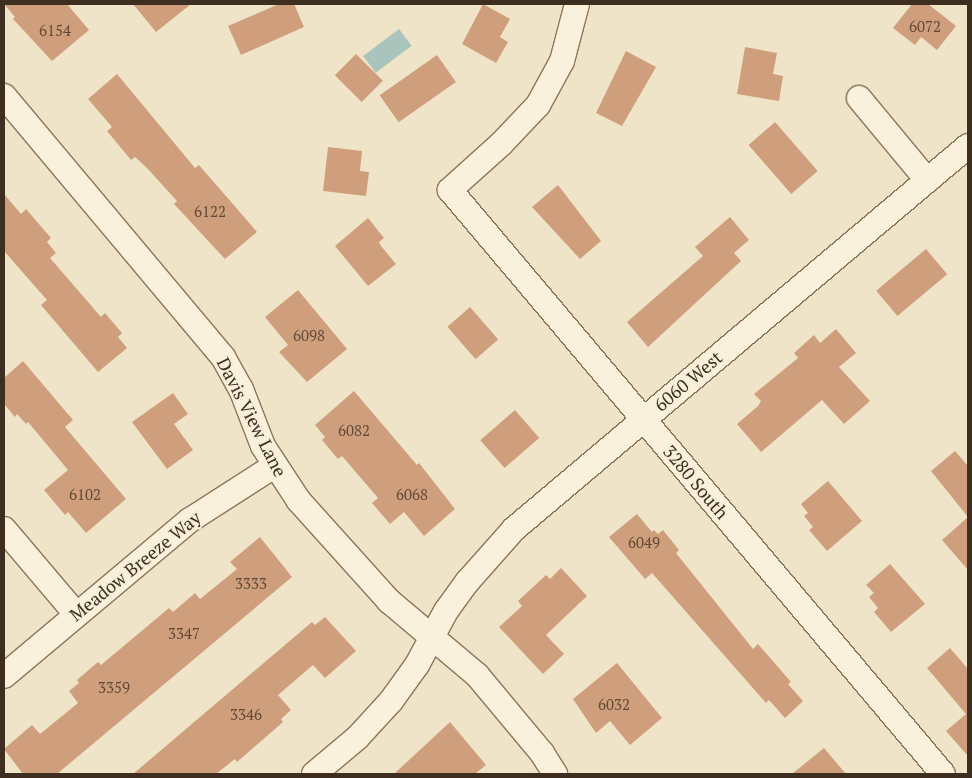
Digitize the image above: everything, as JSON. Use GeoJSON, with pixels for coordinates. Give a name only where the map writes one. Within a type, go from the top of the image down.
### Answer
{"type":"FeatureCollection","features":[{"type":"Feature","properties":{"kind":"street","name":"3280 South"},"geometry":{"type":"LineString","coordinates":[[578,4],[562,61],[538,105],[501,144],[450,190],[943,774]]}},
{"type":"Feature","properties":{"kind":"street","name":"Davis View Lane"},"geometry":{"type":"LineString","coordinates":[[4,96],[24,116],[223,357],[274,466],[299,501],[357,568],[431,638],[487,686],[542,753],[556,774]]}},
{"type":"Feature","properties":{"kind":"street"},"geometry":{"type":"LineString","coordinates":[[859,98],[927,180]]}},
{"type":"Feature","properties":{"kind":"street","name":"6060 West"},"geometry":{"type":"LineString","coordinates":[[314,774],[357,738],[385,707],[417,666],[431,638],[468,581],[497,546],[643,419],[968,146]]}},
{"type":"Feature","properties":{"kind":"street","name":"Meadow Breeze Way"},"geometry":{"type":"LineString","coordinates":[[4,676],[190,520],[274,466]]}},
{"type":"Feature","properties":{"kind":"street"},"geometry":{"type":"LineString","coordinates":[[4,529],[76,614]]}},
{"type":"Feature","properties":{"kind":"water"},"geometry":{"type":"Polygon","coordinates":[[[399,29],[412,46],[376,73],[363,56],[399,29]]]}},
{"type":"Feature","properties":{"kind":"building"},"geometry":{"type":"Polygon","coordinates":[[[4,4],[67,4],[89,30],[52,61],[13,19],[15,17],[4,4]]]}},
{"type":"Feature","properties":{"kind":"building"},"geometry":{"type":"Polygon","coordinates":[[[133,4],[191,4],[156,32],[133,4]]]}},
{"type":"Feature","properties":{"kind":"building"},"geometry":{"type":"Polygon","coordinates":[[[279,4],[294,4],[304,27],[241,55],[228,26],[279,4]]]}},
{"type":"Feature","properties":{"kind":"building"},"geometry":{"type":"Polygon","coordinates":[[[483,4],[510,19],[500,37],[508,42],[496,63],[462,44],[483,4]]]}},
{"type":"Feature","properties":{"kind":"building"},"geometry":{"type":"Polygon","coordinates":[[[912,4],[928,4],[956,26],[937,50],[921,37],[915,45],[893,28],[912,4]]]}},
{"type":"Feature","properties":{"kind":"building"},"geometry":{"type":"Polygon","coordinates":[[[745,47],[777,53],[773,74],[783,76],[779,101],[737,94],[745,47]]]}},
{"type":"Feature","properties":{"kind":"building"},"geometry":{"type":"Polygon","coordinates":[[[626,51],[656,67],[622,126],[596,113],[626,51]]]}},
{"type":"Feature","properties":{"kind":"building"},"geometry":{"type":"Polygon","coordinates":[[[356,54],[383,81],[362,102],[335,75],[356,54]]]}},
{"type":"Feature","properties":{"kind":"building"},"geometry":{"type":"Polygon","coordinates":[[[437,55],[456,82],[399,122],[380,95],[437,55]]]}},
{"type":"Feature","properties":{"kind":"building"},"geometry":{"type":"Polygon","coordinates":[[[117,74],[195,168],[199,165],[257,232],[225,259],[174,204],[177,201],[147,168],[135,157],[131,160],[107,131],[112,127],[88,99],[117,74]]]}},
{"type":"Feature","properties":{"kind":"building"},"geometry":{"type":"Polygon","coordinates":[[[775,122],[818,171],[791,194],[749,145],[775,122]]]}},
{"type":"Feature","properties":{"kind":"building"},"geometry":{"type":"Polygon","coordinates":[[[328,147],[362,151],[360,171],[369,172],[366,196],[323,191],[328,147]]]}},
{"type":"Feature","properties":{"kind":"building"},"geometry":{"type":"Polygon","coordinates":[[[558,185],[601,241],[580,259],[532,207],[558,185]]]}},
{"type":"Feature","properties":{"kind":"building"},"geometry":{"type":"Polygon","coordinates":[[[4,194],[21,214],[26,209],[51,238],[47,242],[56,253],[50,258],[101,317],[105,313],[122,333],[118,337],[127,348],[98,372],[41,305],[47,300],[4,251],[4,194]]]}},
{"type":"Feature","properties":{"kind":"building"},"geometry":{"type":"Polygon","coordinates":[[[730,217],[749,240],[734,253],[741,261],[648,347],[627,322],[703,256],[695,247],[730,217]]]}},
{"type":"Feature","properties":{"kind":"building"},"geometry":{"type":"Polygon","coordinates":[[[368,218],[384,238],[379,242],[381,246],[396,264],[368,286],[335,246],[368,218]]]}},
{"type":"Feature","properties":{"kind":"building"},"geometry":{"type":"Polygon","coordinates":[[[926,249],[947,274],[897,316],[876,291],[926,249]]]}},
{"type":"Feature","properties":{"kind":"building"},"geometry":{"type":"Polygon","coordinates":[[[298,290],[347,349],[307,382],[279,352],[288,345],[265,317],[298,290]]]}},
{"type":"Feature","properties":{"kind":"building"},"geometry":{"type":"Polygon","coordinates":[[[470,307],[498,339],[476,359],[447,327],[470,307]]]}},
{"type":"Feature","properties":{"kind":"building"},"geometry":{"type":"Polygon","coordinates":[[[836,329],[856,353],[839,367],[870,401],[844,424],[822,400],[761,452],[737,424],[758,406],[761,401],[754,394],[798,358],[794,353],[814,335],[820,343],[836,329]]]}},
{"type":"Feature","properties":{"kind":"building"},"geometry":{"type":"Polygon","coordinates":[[[23,361],[73,420],[65,427],[126,499],[86,533],[68,512],[65,515],[44,490],[68,470],[28,422],[26,424],[17,414],[15,417],[4,404],[4,378],[23,361]]]}},
{"type":"Feature","properties":{"kind":"building"},"geometry":{"type":"Polygon","coordinates":[[[354,391],[417,465],[419,463],[455,509],[424,536],[404,512],[390,524],[372,503],[378,498],[342,456],[338,459],[322,440],[325,437],[315,425],[354,391]]]}},
{"type":"Feature","properties":{"kind":"building"},"geometry":{"type":"Polygon","coordinates":[[[173,393],[188,414],[174,424],[193,450],[167,469],[132,422],[173,393]]]}},
{"type":"Feature","properties":{"kind":"building"},"geometry":{"type":"Polygon","coordinates":[[[515,410],[539,438],[505,468],[480,440],[515,410]]]}},
{"type":"Feature","properties":{"kind":"building"},"geometry":{"type":"Polygon","coordinates":[[[955,451],[968,466],[968,517],[931,471],[955,451]]]}},
{"type":"Feature","properties":{"kind":"building"},"geometry":{"type":"Polygon","coordinates":[[[828,481],[862,521],[827,551],[809,530],[813,527],[804,516],[808,513],[801,504],[828,481]]]}},
{"type":"Feature","properties":{"kind":"building"},"geometry":{"type":"Polygon","coordinates":[[[637,514],[652,532],[654,530],[658,534],[663,530],[679,550],[676,553],[753,649],[758,644],[791,682],[788,684],[803,701],[785,718],[769,700],[766,703],[652,573],[645,579],[609,537],[637,514]]]}},
{"type":"Feature","properties":{"kind":"building"},"geometry":{"type":"Polygon","coordinates":[[[968,517],[968,570],[942,540],[968,517]]]}},
{"type":"Feature","properties":{"kind":"building"},"geometry":{"type":"Polygon","coordinates":[[[260,537],[292,577],[57,774],[23,774],[4,749],[32,725],[40,734],[78,703],[69,691],[79,683],[77,680],[98,662],[101,665],[169,608],[173,612],[195,593],[200,599],[237,569],[230,562],[260,537]]]}},
{"type":"Feature","properties":{"kind":"building"},"geometry":{"type":"Polygon","coordinates":[[[890,564],[925,604],[891,632],[874,612],[878,608],[869,597],[874,593],[866,585],[890,564]]]}},
{"type":"Feature","properties":{"kind":"building"},"geometry":{"type":"Polygon","coordinates":[[[561,568],[587,596],[546,635],[564,654],[543,674],[499,627],[522,606],[518,601],[546,575],[550,579],[561,568]]]}},
{"type":"Feature","properties":{"kind":"building"},"geometry":{"type":"Polygon","coordinates":[[[325,617],[356,651],[325,678],[313,665],[278,695],[291,710],[281,719],[283,722],[237,762],[235,759],[216,774],[133,774],[312,622],[315,625],[325,617]]]}},
{"type":"Feature","properties":{"kind":"building"},"geometry":{"type":"Polygon","coordinates":[[[950,648],[968,669],[968,756],[946,731],[966,714],[927,668],[950,648]]]}},
{"type":"Feature","properties":{"kind":"building"},"geometry":{"type":"Polygon","coordinates":[[[617,663],[662,718],[630,745],[610,721],[596,733],[573,699],[617,663]]]}},
{"type":"Feature","properties":{"kind":"building"},"geometry":{"type":"Polygon","coordinates":[[[450,722],[486,765],[475,774],[394,774],[450,722]]]}},
{"type":"Feature","properties":{"kind":"building"},"geometry":{"type":"Polygon","coordinates":[[[824,748],[846,774],[792,774],[824,748]]]}}]}
